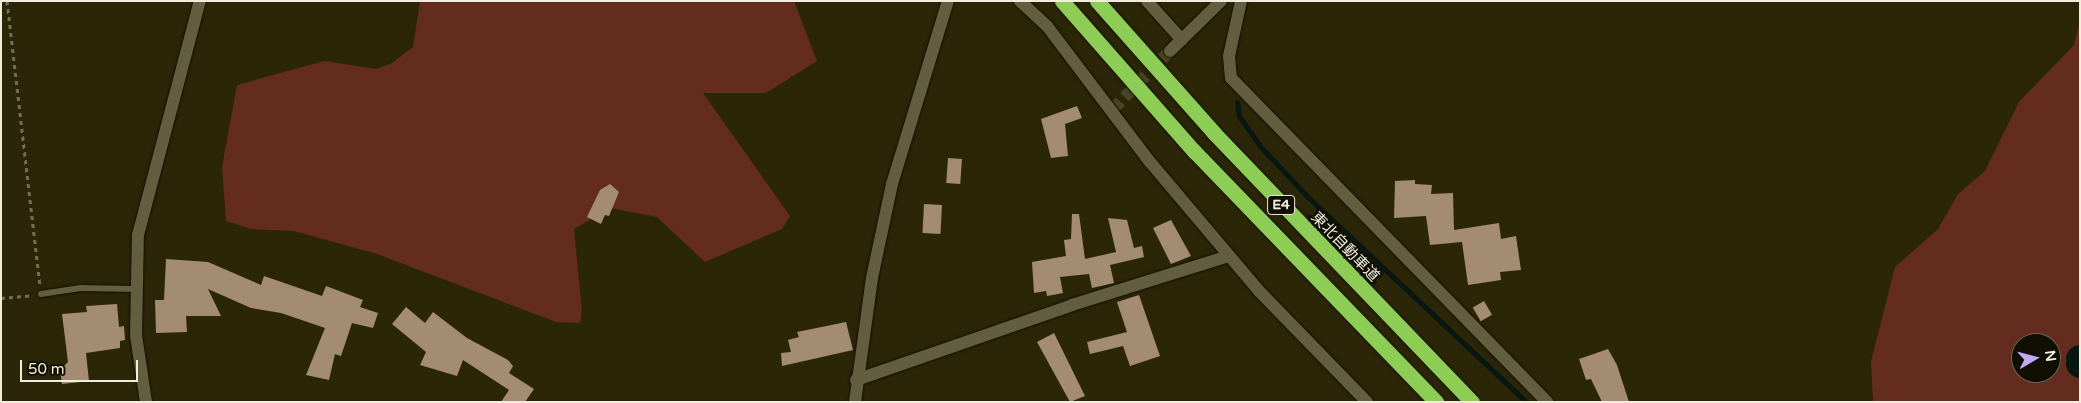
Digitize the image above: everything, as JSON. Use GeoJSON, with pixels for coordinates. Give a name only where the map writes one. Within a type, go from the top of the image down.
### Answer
{"type":"FeatureCollection","features":[{"type":"Feature","properties":{"kind":"highway","name":"E4"},"geometry":{"type":"LineString","coordinates":[[1062,1],[1221,180],[1436,402]]}},
{"type":"Feature","properties":{"kind":"highway","name":"東北自動車道"},"geometry":{"type":"LineString","coordinates":[[1097,1],[1261,184],[1472,402]]}},
{"type":"Feature","properties":{"kind":"street"},"geometry":{"type":"LineString","coordinates":[[146,402],[136,335],[134,289],[138,235],[200,1]]}},
{"type":"Feature","properties":{"kind":"street"},"geometry":{"type":"LineString","coordinates":[[855,402],[856,380],[892,184],[948,1]]}},
{"type":"Feature","properties":{"kind":"street"},"geometry":{"type":"LineString","coordinates":[[1020,1],[1047,26],[1228,256],[1367,402]]}},
{"type":"Feature","properties":{"kind":"street"},"geometry":{"type":"LineString","coordinates":[[1147,1],[1182,40]]}},
{"type":"Feature","properties":{"kind":"street"},"geometry":{"type":"LineString","coordinates":[[1170,51],[1221,1]]}},
{"type":"Feature","properties":{"kind":"street"},"geometry":{"type":"LineString","coordinates":[[1240,1],[1229,56],[1232,78],[1547,402]]}},
{"type":"Feature","properties":{"kind":"street"},"geometry":{"type":"LineString","coordinates":[[856,380],[1072,305],[1228,256]]}},
{"type":"Feature","properties":{"kind":"lane"},"geometry":{"type":"LineString","coordinates":[[41,294],[81,288],[134,289]]}},
{"type":"Feature","properties":{"kind":"path"},"geometry":{"type":"LineString","coordinates":[[1,298],[41,294],[6,1]]}},
{"type":"Feature","properties":{"kind":"shaded area"},"geometry":{"type":"Polygon","coordinates":[[[420,1],[794,1],[817,61],[766,93],[703,93],[790,216],[782,229],[705,262],[657,217],[610,208],[574,229],[582,311],[580,323],[556,322],[377,254],[294,231],[251,229],[226,221],[222,167],[237,85],[324,61],[377,69],[392,63],[413,47],[420,1]]]}},
{"type":"Feature","properties":{"kind":"shaded area"},"geometry":{"type":"Polygon","coordinates":[[[2080,21],[2080,402],[1873,402],[1871,361],[1895,267],[1938,229],[1958,194],[1985,171],[2019,102],[2074,45],[2080,21]]]}},
{"type":"Feature","properties":{"kind":"building"},"geometry":{"type":"Polygon","coordinates":[[[1077,106],[1082,118],[1065,124],[1068,156],[1051,158],[1041,119],[1077,106]]]}},
{"type":"Feature","properties":{"kind":"building"},"geometry":{"type":"Polygon","coordinates":[[[948,158],[962,159],[960,184],[946,183],[948,158]]]}},
{"type":"Feature","properties":{"kind":"building"},"geometry":{"type":"Polygon","coordinates":[[[1415,180],[1415,184],[1432,185],[1431,194],[1453,193],[1454,230],[1499,223],[1501,239],[1516,236],[1521,270],[1500,272],[1501,280],[1468,285],[1462,242],[1430,245],[1426,216],[1394,218],[1395,181],[1415,180]]]}},
{"type":"Feature","properties":{"kind":"building"},"geometry":{"type":"Polygon","coordinates":[[[610,184],[619,192],[609,216],[605,215],[601,224],[587,217],[600,190],[610,184]]]}},
{"type":"Feature","properties":{"kind":"building"},"geometry":{"type":"Polygon","coordinates":[[[924,204],[942,205],[940,234],[922,233],[924,204]]]}},
{"type":"Feature","properties":{"kind":"building"},"geometry":{"type":"Polygon","coordinates":[[[1072,214],[1079,214],[1085,259],[1116,252],[1108,218],[1127,220],[1134,248],[1142,246],[1144,257],[1110,265],[1114,283],[1092,288],[1089,274],[1060,277],[1063,293],[1047,296],[1046,291],[1034,293],[1032,262],[1066,256],[1064,240],[1071,239],[1072,214]]]}},
{"type":"Feature","properties":{"kind":"building"},"geometry":{"type":"Polygon","coordinates":[[[1171,220],[1191,256],[1171,264],[1153,228],[1171,220]]]}},
{"type":"Feature","properties":{"kind":"building"},"geometry":{"type":"Polygon","coordinates":[[[166,259],[208,262],[261,285],[264,276],[322,296],[326,286],[363,300],[360,307],[378,313],[373,328],[352,323],[341,356],[335,354],[329,380],[306,375],[325,328],[281,313],[251,308],[208,289],[221,316],[186,316],[187,332],[156,333],[155,300],[164,300],[166,259]]]}},
{"type":"Feature","properties":{"kind":"building"},"geometry":{"type":"Polygon","coordinates":[[[1139,295],[1160,356],[1130,366],[1123,346],[1090,354],[1087,342],[1127,332],[1117,302],[1139,295]]]}},
{"type":"Feature","properties":{"kind":"building"},"geometry":{"type":"Polygon","coordinates":[[[1484,301],[1492,315],[1481,321],[1473,308],[1484,301]]]}},
{"type":"Feature","properties":{"kind":"building"},"geometry":{"type":"Polygon","coordinates":[[[117,304],[119,327],[124,326],[125,340],[120,341],[120,348],[86,353],[89,381],[62,384],[60,370],[68,362],[62,314],[87,312],[86,306],[117,304]]]}},
{"type":"Feature","properties":{"kind":"building"},"geometry":{"type":"Polygon","coordinates":[[[406,307],[425,323],[433,312],[467,338],[508,360],[513,366],[509,373],[534,389],[525,402],[501,402],[509,390],[463,360],[457,376],[420,365],[426,352],[392,324],[406,307]]]}},
{"type":"Feature","properties":{"kind":"building"},"geometry":{"type":"Polygon","coordinates":[[[846,322],[853,350],[782,366],[781,353],[791,352],[788,340],[799,337],[797,332],[846,322]]]}},
{"type":"Feature","properties":{"kind":"building"},"geometry":{"type":"Polygon","coordinates":[[[1054,333],[1085,396],[1070,402],[1037,342],[1054,333]]]}},
{"type":"Feature","properties":{"kind":"building"},"geometry":{"type":"Polygon","coordinates":[[[1608,349],[1617,365],[1629,402],[1602,402],[1591,379],[1586,380],[1579,359],[1608,349]]]}},
{"type":"Feature","properties":{"kind":"waterway"},"geometry":{"type":"LineString","coordinates":[[1237,102],[1239,116],[1259,145],[1308,197],[1526,402]]}},
{"type":"Feature","properties":{"kind":"tunnel"},"geometry":{"type":"LineString","coordinates":[[1112,110],[1170,51]]}}]}
